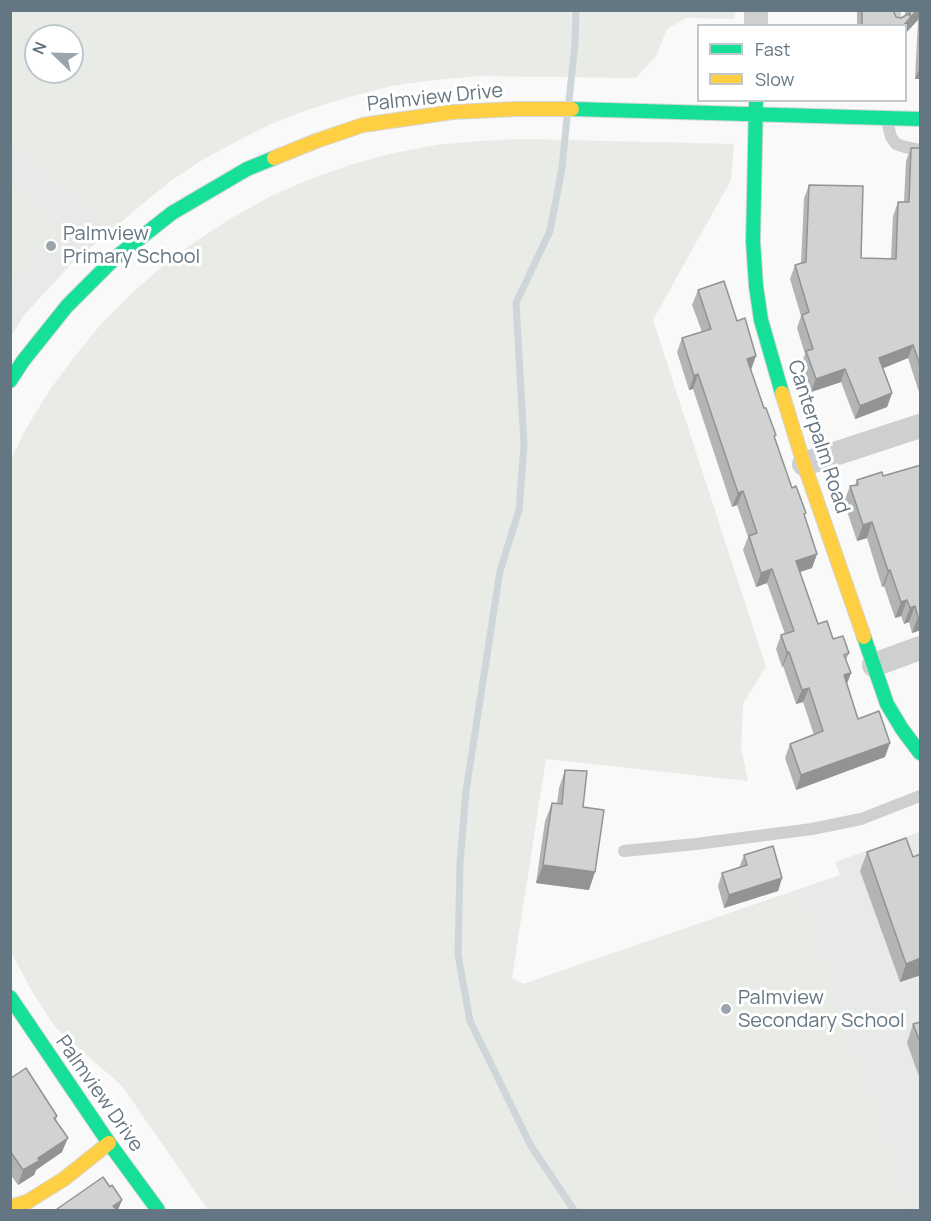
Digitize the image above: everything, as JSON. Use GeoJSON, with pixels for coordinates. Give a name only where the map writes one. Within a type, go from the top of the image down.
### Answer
{"type":"FeatureCollection","features":[{"type":"Feature","properties":{"kind":"street","name":"Palmview Drive"},"geometry":{"type":"LineString","coordinates":[[10,381],[67,306],[115,258],[172,213],[246,169],[363,125],[453,112],[516,109],[756,108],[890,115],[921,119]]}},
{"type":"Feature","properties":{"kind":"street","name":"Canterpalm Road"},"geometry":{"type":"LineString","coordinates":[[756,108],[753,241],[761,320],[804,464],[887,704],[902,729],[921,753]]}},
{"type":"Feature","properties":{"kind":"street"},"geometry":{"type":"LineString","coordinates":[[804,464],[921,426]]}},
{"type":"Feature","properties":{"kind":"street"},"geometry":{"type":"LineString","coordinates":[[874,665],[921,648]]}},
{"type":"Feature","properties":{"kind":"street","name":"Palmview Drive"},"geometry":{"type":"LineString","coordinates":[[10,997],[109,1143],[158,1210]]}},
{"type":"Feature","properties":{"kind":"street"},"geometry":{"type":"LineString","coordinates":[[10,1207],[27,1202],[64,1179],[109,1143]]}},
{"type":"Feature","properties":{"kind":"lane"},"geometry":{"type":"LineString","coordinates":[[890,115],[891,137],[896,144],[921,150]]}},
{"type":"Feature","properties":{"kind":"lane"},"geometry":{"type":"LineString","coordinates":[[624,851],[812,829],[861,819],[921,796]]}},
{"type":"Feature","properties":{"kind":"shaded area"},"geometry":{"type":"Polygon","coordinates":[[[11,10],[736,11],[734,19],[686,18],[667,29],[656,56],[636,78],[479,76],[435,80],[391,86],[307,110],[271,124],[204,159],[172,180],[113,229],[11,143],[11,10]]]}},
{"type":"Feature","properties":{"kind":"shaded area"},"geometry":{"type":"Polygon","coordinates":[[[522,139],[734,144],[731,180],[653,320],[766,667],[743,704],[741,748],[748,781],[546,759],[512,978],[524,984],[799,890],[911,1210],[208,1210],[122,1086],[55,1027],[11,952],[11,459],[49,391],[102,323],[165,264],[235,216],[273,195],[353,164],[394,153],[437,145],[522,139]]]}},
{"type":"Feature","properties":{"kind":"shaded area","name":"Palmview Primary School"},"geometry":{"type":"Polygon","coordinates":[[[11,143],[113,229],[72,263],[24,315],[11,336],[11,143]]]}},
{"type":"Feature","properties":{"kind":"shaded area"},"geometry":{"type":"Polygon","coordinates":[[[11,181],[64,233],[35,256],[11,286],[11,181]]]}},
{"type":"Feature","properties":{"kind":"shaded area","name":"Palmview Secondary School"},"geometry":{"type":"Polygon","coordinates":[[[920,832],[920,1210],[634,1210],[523,984],[840,875],[835,862],[920,832]]]}},
{"type":"Feature","properties":{"kind":"building"},"geometry":{"type":"Polygon","coordinates":[[[862,10],[893,10],[896,17],[901,18],[908,14],[910,16],[910,10],[917,10],[905,24],[862,24],[862,10]]]}},
{"type":"Feature","properties":{"kind":"building"},"geometry":{"type":"Polygon","coordinates":[[[911,148],[921,148],[921,368],[913,345],[879,358],[892,393],[860,406],[845,369],[816,379],[806,351],[813,349],[802,315],[809,312],[795,265],[806,262],[809,185],[863,186],[861,258],[896,259],[898,202],[909,202],[911,148]]]}},
{"type":"Feature","properties":{"kind":"building"},"geometry":{"type":"Polygon","coordinates":[[[724,281],[737,321],[745,318],[756,356],[747,359],[776,435],[774,436],[792,488],[796,486],[806,513],[804,514],[817,554],[796,561],[818,624],[827,621],[833,639],[843,636],[849,653],[844,655],[851,673],[844,675],[858,719],[879,711],[890,743],[801,775],[790,744],[823,731],[809,688],[802,690],[789,652],[787,652],[781,635],[794,631],[772,569],[761,573],[749,536],[757,533],[743,491],[738,493],[698,374],[694,376],[682,338],[711,329],[698,290],[724,281]]]}},
{"type":"Feature","properties":{"kind":"building"},"geometry":{"type":"Polygon","coordinates":[[[921,465],[921,616],[918,617],[915,606],[910,608],[907,600],[901,602],[872,522],[863,525],[850,486],[858,485],[857,480],[882,472],[883,476],[921,465]]]}},
{"type":"Feature","properties":{"kind":"building"},"geometry":{"type":"Polygon","coordinates":[[[565,770],[587,771],[583,807],[604,810],[595,872],[543,865],[552,803],[562,804],[565,770]]]}},
{"type":"Feature","properties":{"kind":"building"},"geometry":{"type":"Polygon","coordinates":[[[906,838],[913,857],[921,854],[921,958],[906,964],[867,852],[906,838]]]}},
{"type":"Feature","properties":{"kind":"building"},"geometry":{"type":"Polygon","coordinates":[[[773,846],[782,878],[729,895],[722,873],[747,865],[744,855],[773,846]]]}},
{"type":"Feature","properties":{"kind":"building"},"geometry":{"type":"Polygon","coordinates":[[[921,1022],[921,1044],[913,1024],[921,1022]]]}},
{"type":"Feature","properties":{"kind":"building"},"geometry":{"type":"Polygon","coordinates":[[[26,1068],[57,1116],[54,1118],[68,1138],[38,1158],[39,1161],[23,1170],[10,1151],[10,1077],[26,1068]]]}},
{"type":"Feature","properties":{"kind":"building"},"geometry":{"type":"Polygon","coordinates":[[[103,1177],[110,1187],[112,1185],[122,1200],[113,1206],[117,1210],[57,1209],[103,1177]]]}},
{"type":"Feature","properties":{"kind":"waterway"},"geometry":{"type":"LineString","coordinates":[[569,100],[576,10]]}},
{"type":"Feature","properties":{"kind":"waterway"},"geometry":{"type":"LineString","coordinates":[[567,117],[562,168],[550,231],[516,303],[524,445],[519,510],[500,571],[466,791],[460,863],[458,955],[470,1021],[531,1146],[574,1210]]}},
{"type":"Feature","properties":{"kind":"traffic: fast"},"geometry":{"type":"LineString","coordinates":[[756,102],[753,241],[756,286],[761,320],[782,393]]}},
{"type":"Feature","properties":{"kind":"traffic: fast"},"geometry":{"type":"LineString","coordinates":[[572,109],[920,119]]}},
{"type":"Feature","properties":{"kind":"traffic: fast"},"geometry":{"type":"LineString","coordinates":[[10,381],[67,306],[115,258],[172,213],[247,169],[274,158]]}},
{"type":"Feature","properties":{"kind":"traffic: fast"},"geometry":{"type":"LineString","coordinates":[[864,637],[887,704],[920,753]]}},
{"type":"Feature","properties":{"kind":"traffic: fast"},"geometry":{"type":"LineString","coordinates":[[10,997],[109,1143],[158,1210]]}},
{"type":"Feature","properties":{"kind":"traffic: slow"},"geometry":{"type":"LineString","coordinates":[[274,158],[363,125],[453,112],[572,109]]}},
{"type":"Feature","properties":{"kind":"traffic: slow"},"geometry":{"type":"LineString","coordinates":[[782,393],[864,637]]}},
{"type":"Feature","properties":{"kind":"traffic: slow"},"geometry":{"type":"LineString","coordinates":[[10,1207],[27,1202],[64,1179],[109,1143]]}},
{"type":"Feature","properties":{"kind":"place","name":"Palmview Primary School"},"geometry":{"type":"Point","coordinates":[51,246]}},
{"type":"Feature","properties":{"kind":"place","name":"Palmview Secondary School"},"geometry":{"type":"Point","coordinates":[726,1009]}}]}
